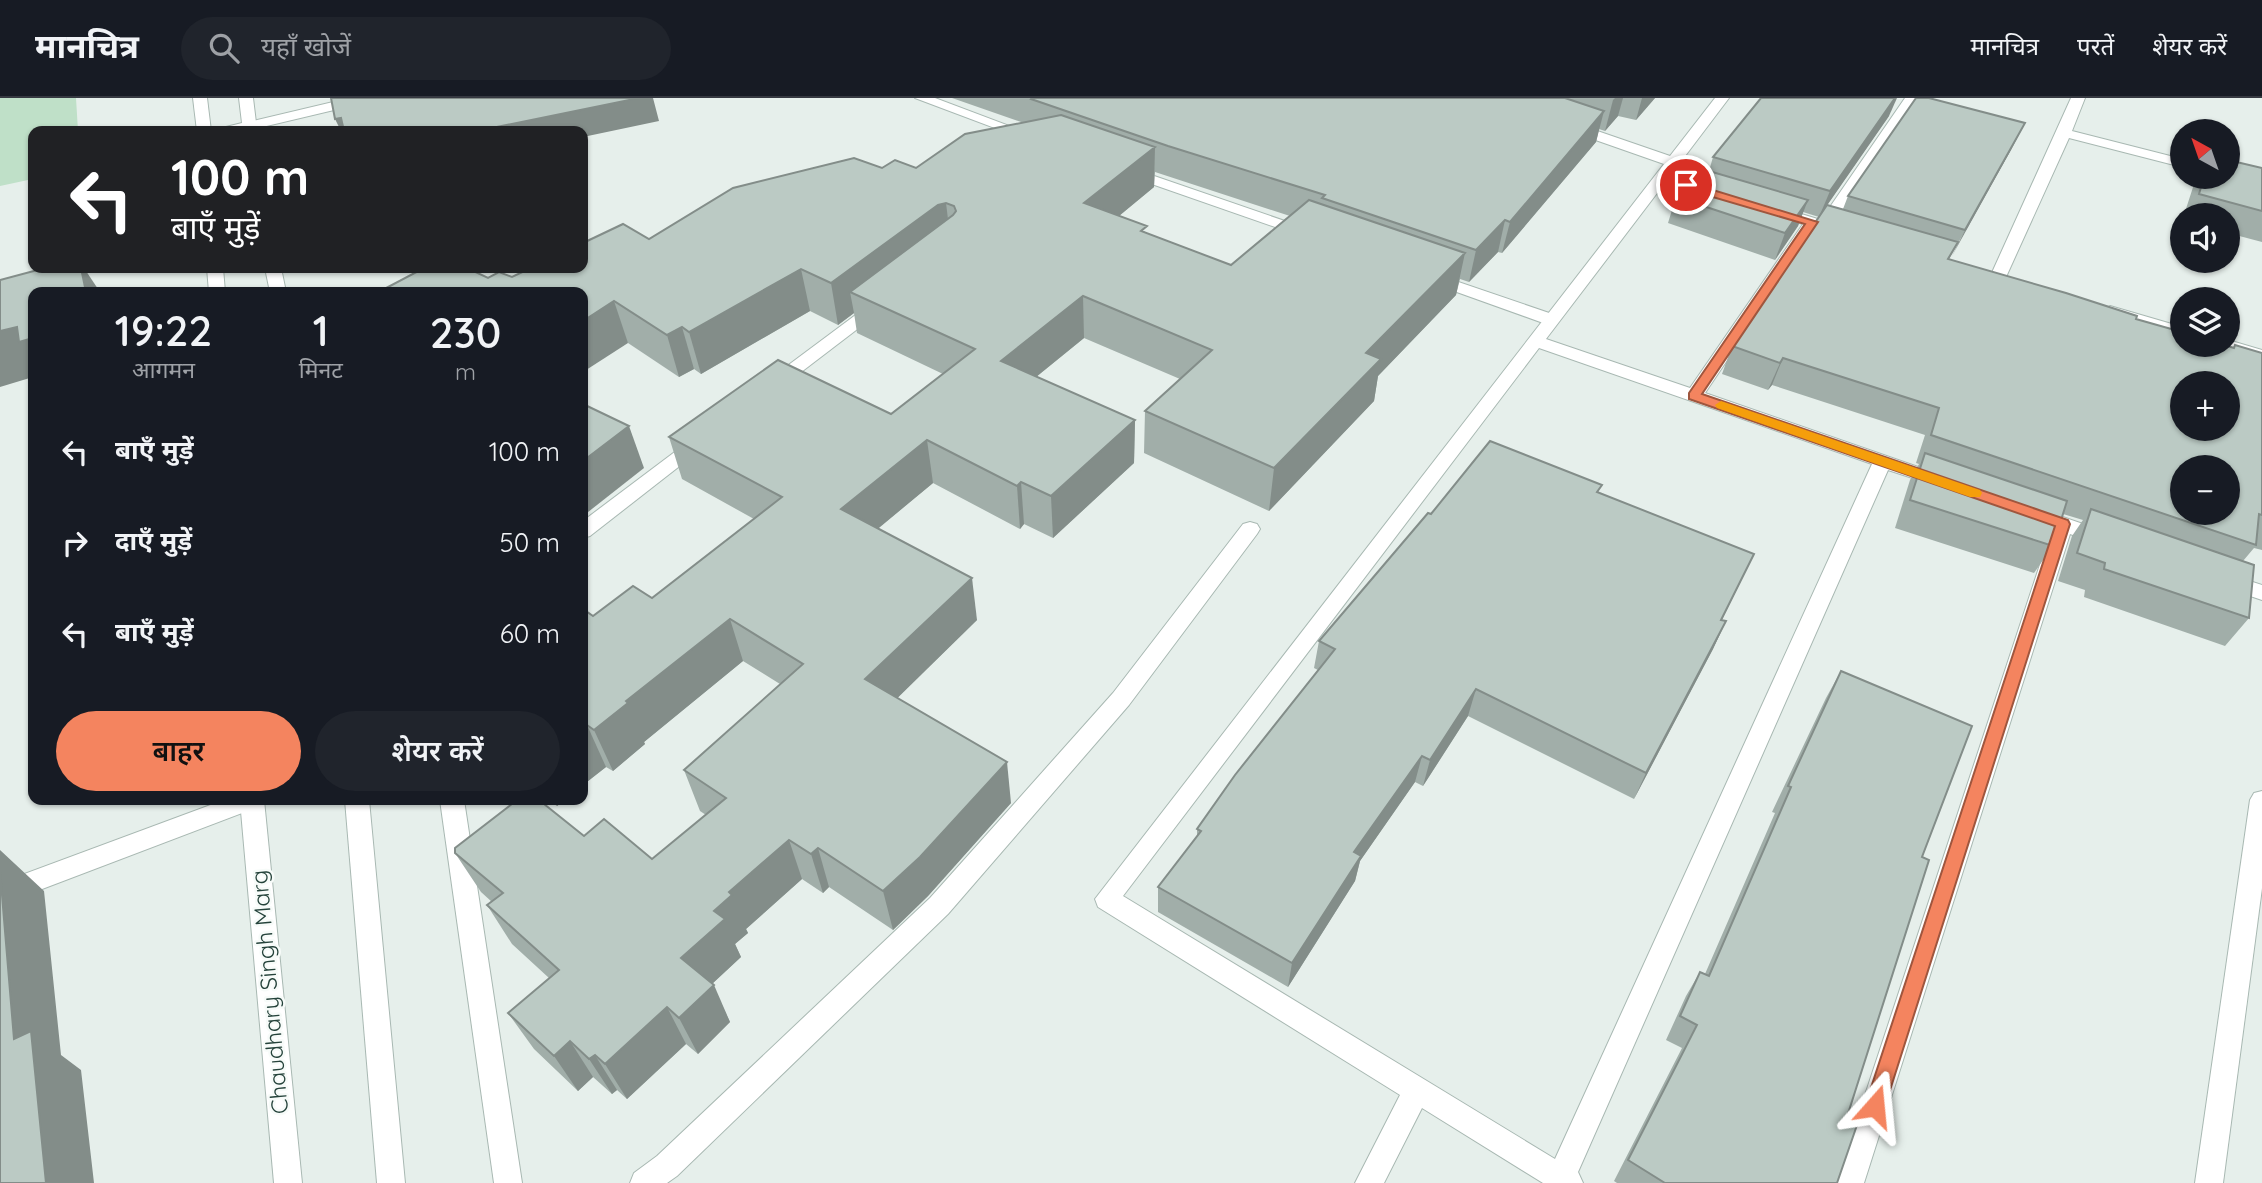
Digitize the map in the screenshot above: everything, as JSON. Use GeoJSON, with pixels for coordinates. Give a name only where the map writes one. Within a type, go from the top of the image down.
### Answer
{"type":"FeatureCollection","features":[{"type":"Feature","properties":{"kind":"street"},"geometry":{"type":"LineString","coordinates":[[200,98],[203,126]]}},
{"type":"Feature","properties":{"kind":"street"},"geometry":{"type":"LineString","coordinates":[[246,98],[250,126]]}},
{"type":"Feature","properties":{"kind":"street"},"geometry":{"type":"LineString","coordinates":[[258,126],[367,98]]}},
{"type":"Feature","properties":{"kind":"street"},"geometry":{"type":"LineString","coordinates":[[922,98],[1040,139]]}},
{"type":"Feature","properties":{"kind":"street"},"geometry":{"type":"LineString","coordinates":[[1722,98],[1107,899],[1565,1180],[1883,461]]}},
{"type":"Feature","properties":{"kind":"street"},"geometry":{"type":"LineString","coordinates":[[1694,396],[1912,98]]}},
{"type":"Feature","properties":{"kind":"street"},"geometry":{"type":"LineString","coordinates":[[1998,277],[2078,98]]}},
{"type":"Feature","properties":{"kind":"street"},"geometry":{"type":"LineString","coordinates":[[1553,120],[1724,196]]}},
{"type":"Feature","properties":{"kind":"street"},"geometry":{"type":"LineString","coordinates":[[2064,133],[2170,160]]}},
{"type":"Feature","properties":{"kind":"street"},"geometry":{"type":"LineString","coordinates":[[1116,166],[1327,241]]}},
{"type":"Feature","properties":{"kind":"street"},"geometry":{"type":"LineString","coordinates":[[1762,208],[1851,234]]}},
{"type":"Feature","properties":{"kind":"street"},"geometry":{"type":"LineString","coordinates":[[1419,273],[1552,320]]}},
{"type":"Feature","properties":{"kind":"street"},"geometry":{"type":"LineString","coordinates":[[762,394],[895,293]]}},
{"type":"Feature","properties":{"kind":"street"},"geometry":{"type":"LineString","coordinates":[[2090,305],[2170,328]]}},
{"type":"Feature","properties":{"kind":"street"},"geometry":{"type":"LineString","coordinates":[[1536,341],[1960,488]]}},
{"type":"Feature","properties":{"kind":"street"},"geometry":{"type":"LineString","coordinates":[[2240,349],[2262,355]]}},
{"type":"Feature","properties":{"kind":"street"},"geometry":{"type":"LineString","coordinates":[[588,527],[708,435]]}},
{"type":"Feature","properties":{"kind":"street"},"geometry":{"type":"LineString","coordinates":[[2011,506],[2125,546]]}},
{"type":"Feature","properties":{"kind":"street"},"geometry":{"type":"LineString","coordinates":[[1850,1183],[2063,524]]}},
{"type":"Feature","properties":{"kind":"street"},"geometry":{"type":"LineString","coordinates":[[644,1183],[667,1166],[939,906],[1121,699],[1250,528]]}},
{"type":"Feature","properties":{"kind":"street"},"geometry":{"type":"LineString","coordinates":[[2212,576],[2262,593]]}},
{"type":"Feature","properties":{"kind":"street"},"geometry":{"type":"LineString","coordinates":[[2208,1183],[2262,800]]}},
{"type":"Feature","properties":{"kind":"street"},"geometry":{"type":"LineString","coordinates":[[0,894],[238,805]]}},
{"type":"Feature","properties":{"kind":"street","name":"Chaudhary Singh Marg"},"geometry":{"type":"LineString","coordinates":[[251,805],[288,1183]]}},
{"type":"Feature","properties":{"kind":"street"},"geometry":{"type":"LineString","coordinates":[[357,805],[391,1183]]}},
{"type":"Feature","properties":{"kind":"street"},"geometry":{"type":"LineString","coordinates":[[453,805],[508,1183]]}},
{"type":"Feature","properties":{"kind":"street"},"geometry":{"type":"LineString","coordinates":[[1369,1183],[1417,1090]]}},
{"type":"Feature","properties":{"kind":"green space"},"geometry":{"type":"Polygon","coordinates":[[[0,98],[76,98],[78,126],[28,126],[28,180],[0,186],[0,98]]]}},
{"type":"Feature","properties":{"kind":"building"},"geometry":{"type":"Polygon","coordinates":[[[331,98],[639,98],[502,126],[343,126],[341,118],[335,119],[331,98]]]}},
{"type":"Feature","properties":{"kind":"building"},"geometry":{"type":"Polygon","coordinates":[[[1032,98],[1565,98],[1604,111],[1510,222],[1505,220],[1476,250],[1322,198],[1325,195],[1168,146],[1032,98]]]}},
{"type":"Feature","properties":{"kind":"building"},"geometry":{"type":"Polygon","coordinates":[[[1761,98],[1895,98],[1830,191],[1713,157],[1761,98]]]}},
{"type":"Feature","properties":{"kind":"building"},"geometry":{"type":"Polygon","coordinates":[[[1916,98],[1929,98],[2025,123],[1965,230],[1848,196],[1916,98]]]}},
{"type":"Feature","properties":{"kind":"building"},"geometry":{"type":"Polygon","coordinates":[[[1061,115],[1155,147],[1084,203],[1147,226],[1141,231],[1231,265],[1309,200],[1465,253],[1366,353],[1381,359],[1274,468],[1145,411],[1212,350],[1083,296],[1001,361],[1135,420],[1051,496],[1021,482],[1017,486],[927,440],[841,509],[972,578],[865,679],[1007,762],[920,857],[883,891],[818,848],[811,854],[789,840],[729,892],[732,895],[714,911],[725,919],[681,958],[714,985],[679,1018],[667,1007],[605,1064],[595,1055],[589,1059],[570,1041],[554,1056],[508,1013],[559,970],[487,905],[503,893],[455,853],[455,848],[511,805],[545,805],[584,836],[604,819],[652,859],[726,798],[684,770],[803,664],[730,619],[626,701],[628,703],[594,730],[588,726],[588,612],[593,616],[633,586],[652,598],[782,497],[669,437],[778,360],[891,414],[975,349],[850,292],[956,211],[954,206],[946,203],[938,205],[831,283],[801,269],[689,332],[682,327],[667,335],[614,301],[588,318],[588,287],[388,287],[415,273],[478,273],[488,278],[497,273],[512,277],[520,273],[588,273],[588,241],[623,224],[649,239],[733,188],[854,158],[882,168],[895,160],[916,168],[965,134],[1061,115]]]}},
{"type":"Feature","properties":{"kind":"building"},"geometry":{"type":"Polygon","coordinates":[[[2240,163],[2262,168],[2262,211],[2199,194],[2200,189],[2240,189],[2240,163]]]}},
{"type":"Feature","properties":{"kind":"building"},"geometry":{"type":"Polygon","coordinates":[[[1702,169],[1808,200],[1785,233],[1676,197],[1702,169]]]}},
{"type":"Feature","properties":{"kind":"building"},"geometry":{"type":"Polygon","coordinates":[[[1827,205],[1958,242],[1948,259],[2066,293],[2170,329],[2170,357],[2240,357],[2240,346],[2262,353],[2262,515],[2259,514],[2256,545],[2197,525],[2240,525],[2240,455],[2170,455],[2170,516],[1931,435],[1939,408],[1783,358],[1780,363],[1732,346],[1827,205]]]}},
{"type":"Feature","properties":{"kind":"building"},"geometry":{"type":"Polygon","coordinates":[[[28,273],[82,273],[85,287],[28,287],[28,339],[19,342],[17,327],[0,331],[0,280],[28,273]]]}},
{"type":"Feature","properties":{"kind":"building"},"geometry":{"type":"Polygon","coordinates":[[[588,406],[629,426],[588,457],[588,406]]]}},
{"type":"Feature","properties":{"kind":"building"},"geometry":{"type":"Polygon","coordinates":[[[1490,441],[1602,485],[1597,492],[1754,554],[1721,620],[1726,621],[1646,773],[1476,689],[1430,760],[1422,756],[1354,852],[1361,856],[1292,963],[1158,887],[1201,831],[1197,829],[1235,775],[1335,649],[1319,641],[1428,513],[1431,514],[1490,441]]]}},
{"type":"Feature","properties":{"kind":"building"},"geometry":{"type":"Polygon","coordinates":[[[1925,453],[2067,501],[2053,546],[1910,500],[1925,453]]]}},
{"type":"Feature","properties":{"kind":"building"},"geometry":{"type":"Polygon","coordinates":[[[2091,509],[2254,565],[2249,618],[2104,569],[2105,563],[2077,553],[2091,509]]]}},
{"type":"Feature","properties":{"kind":"building"},"geometry":{"type":"Polygon","coordinates":[[[1841,671],[1972,726],[1922,857],[1929,860],[1846,1120],[1857,1125],[1837,1183],[1665,1183],[1628,1160],[1697,1025],[1680,1016],[1700,972],[1709,976],[1791,787],[1788,786],[1841,671]]]}},
{"type":"Feature","properties":{"kind":"building"},"geometry":{"type":"Polygon","coordinates":[[[0,871],[14,1039],[31,1031],[46,1183],[0,1183],[0,871]]]}},
{"type":"Feature","properties":{"kind":"slow traffic"},"geometry":{"type":"LineString","coordinates":[[1721,405],[1975,493]]}},
{"type":"Feature","properties":{"kind":"route"},"geometry":{"type":"LineString","coordinates":[[1686,185],[1812,222],[1694,396],[2063,524],[1875,1106]]}}]}
